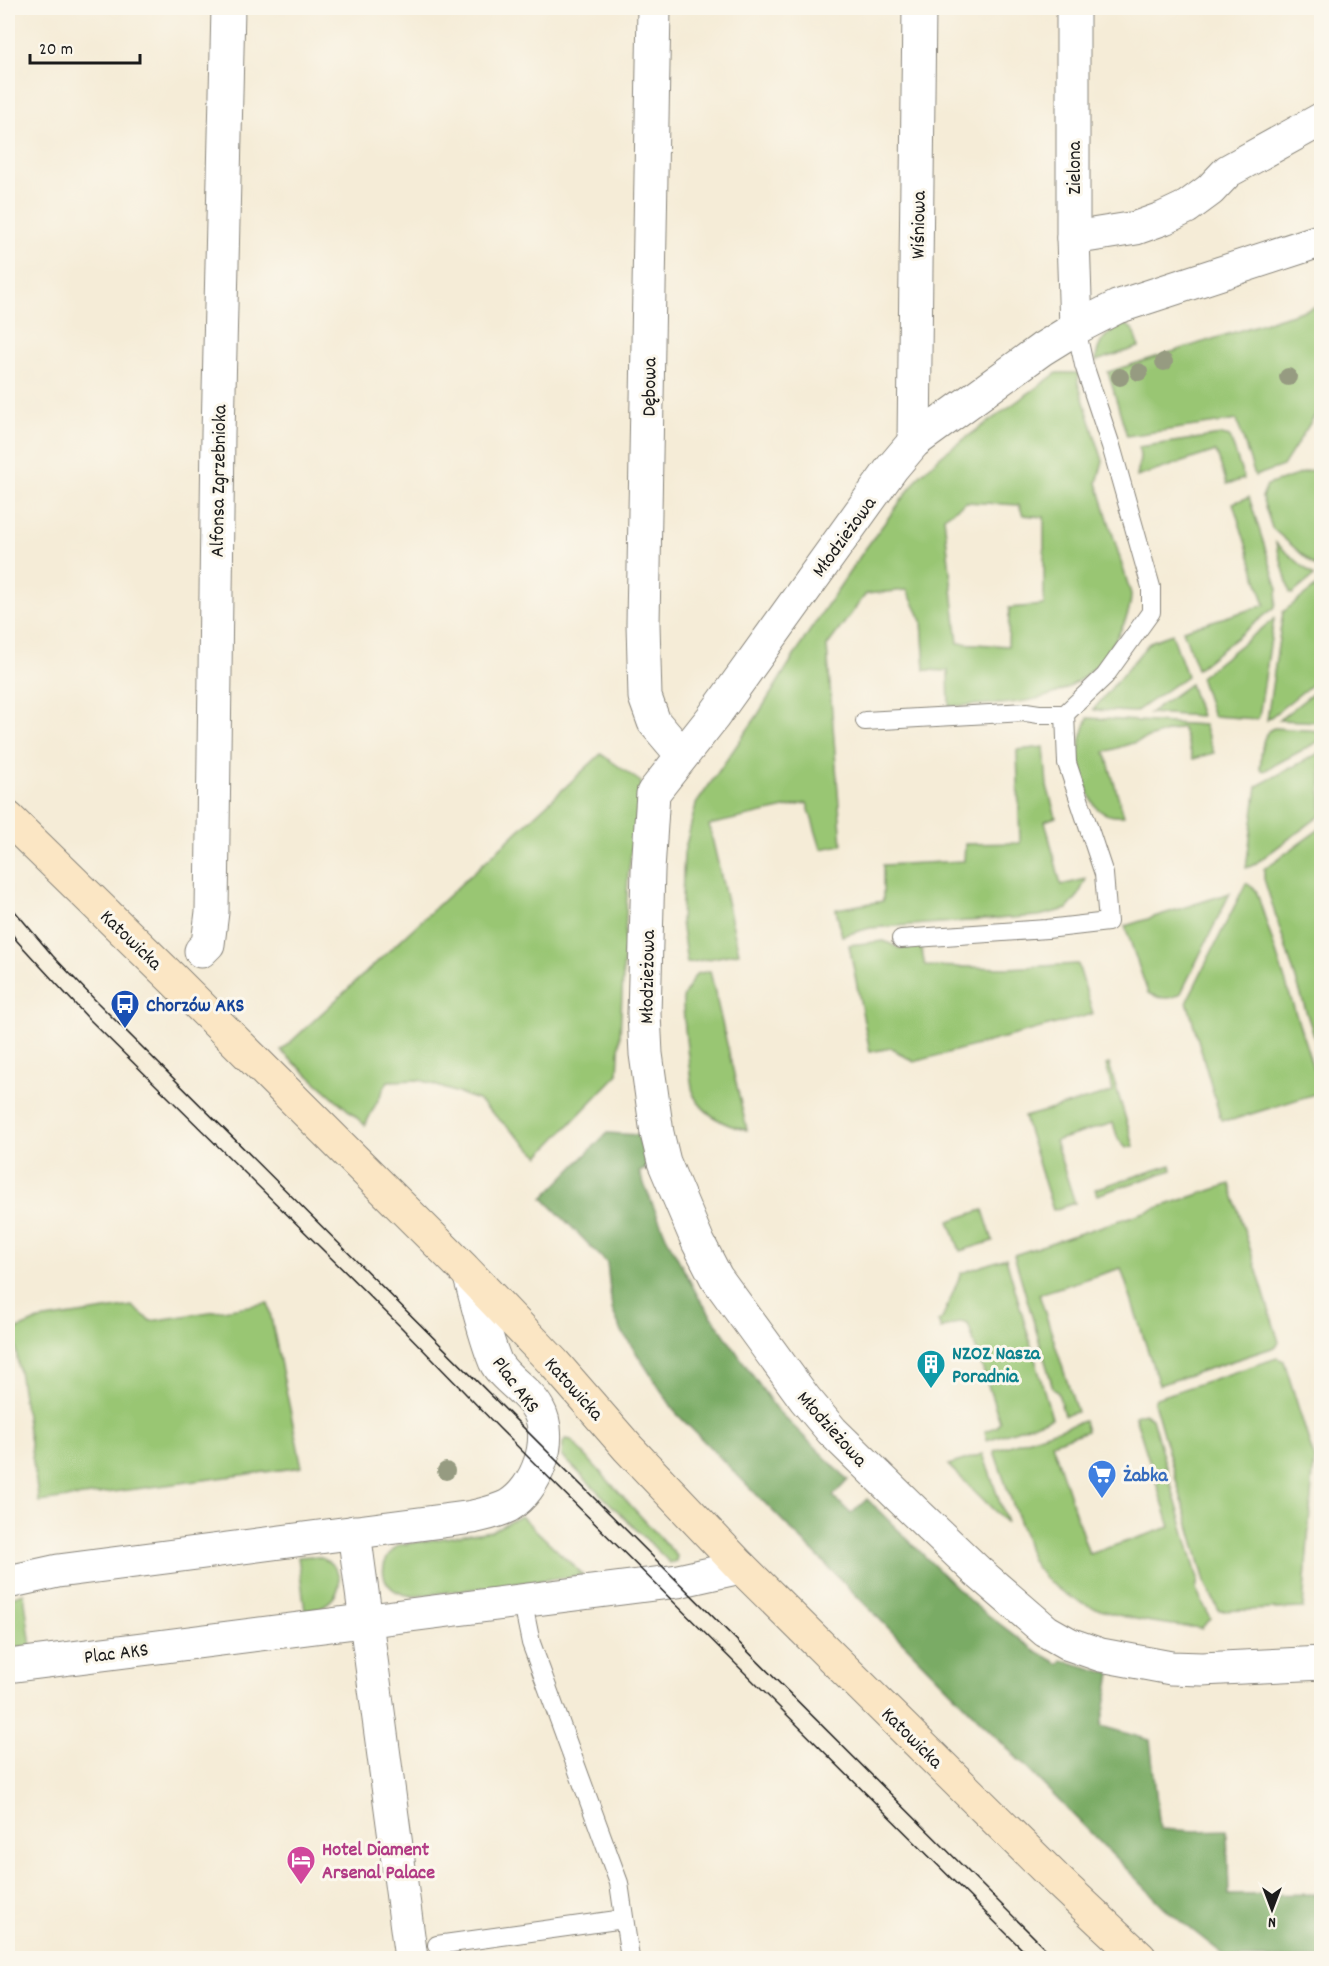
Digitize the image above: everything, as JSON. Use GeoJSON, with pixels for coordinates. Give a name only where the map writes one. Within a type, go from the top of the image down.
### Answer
{"type":"FeatureCollection","features":[{"type":"Feature","properties":{"kind":"street","name":"Alfonsa Zgrzebnioka"},"geometry":{"type":"LineString","coordinates":[[201,951],[208,944],[212,912],[218,434],[228,8]]}},
{"type":"Feature","properties":{"kind":"street","name":"Dębowa"},"geometry":{"type":"LineString","coordinates":[[654,8],[643,624],[645,697],[654,722],[682,755]]}},
{"type":"Feature","properties":{"kind":"street","name":"Wiśniowa"},"geometry":{"type":"LineString","coordinates":[[914,442],[920,8]]}},
{"type":"Feature","properties":{"kind":"street","name":"Zielona"},"geometry":{"type":"LineString","coordinates":[[1073,8],[1073,238],[1076,328]]}},
{"type":"Feature","properties":{"kind":"street"},"geometry":{"type":"LineString","coordinates":[[1073,238],[1136,228],[1164,218],[1187,207],[1210,190],[1228,171],[1322,119]]}},
{"type":"Feature","properties":{"kind":"street","name":"Młodzieżowa"},"geometry":{"type":"LineString","coordinates":[[1322,240],[1117,307],[1042,349],[914,442],[892,468],[713,717],[653,793],[649,836],[644,977],[646,1054],[657,1133],[664,1162],[716,1277],[805,1399],[832,1431],[978,1572],[1046,1631],[1069,1644],[1101,1655],[1171,1668],[1202,1670],[1322,1663]]}},
{"type":"Feature","properties":{"kind":"street","name":"Katowicka"},"geometry":{"type":"LineString","coordinates":[[8,818],[329,1133],[470,1277],[554,1363],[628,1448],[741,1567],[1140,1959]]}},
{"type":"Feature","properties":{"kind":"street","name":"Plac AKS"},"geometry":{"type":"LineString","coordinates":[[8,1581],[58,1571],[420,1525],[492,1513],[510,1505],[524,1491],[539,1468],[546,1429],[537,1407],[496,1363],[470,1277]]}},
{"type":"Feature","properties":{"kind":"street"},"geometry":{"type":"LineString","coordinates":[[354,1532],[367,1619],[371,1665],[424,1952]]}},
{"type":"Feature","properties":{"kind":"street","name":"Plac AKS"},"geometry":{"type":"LineString","coordinates":[[8,1666],[678,1581],[741,1567]]}},
{"type":"Feature","properties":{"kind":"lane"},"geometry":{"type":"LineString","coordinates":[[865,721],[1026,712],[1065,714],[1105,676],[1151,612],[1151,587],[1111,446],[1084,365],[1076,328]]}},
{"type":"Feature","properties":{"kind":"lane"},"geometry":{"type":"LineString","coordinates":[[901,939],[1047,929],[1108,921],[1104,874],[1068,763],[1065,714]]}},
{"type":"Feature","properties":{"kind":"lane"},"geometry":{"type":"LineString","coordinates":[[522,1599],[531,1642],[619,1883],[630,1959]]}},
{"type":"Feature","properties":{"kind":"lane"},"geometry":{"type":"LineString","coordinates":[[424,1952],[624,1919]]}},
{"type":"Feature","properties":{"kind":"green space"},"geometry":{"type":"Polygon","coordinates":[[[1321,305],[1322,377],[1319,378],[1321,406],[1283,466],[1255,476],[1237,420],[1127,436],[1108,372],[1321,305]]]}},
{"type":"Feature","properties":{"kind":"green space"},"geometry":{"type":"Polygon","coordinates":[[[1126,324],[1133,330],[1139,347],[1096,361],[1098,348],[1104,338],[1113,330],[1126,324]]]}},
{"type":"Feature","properties":{"kind":"green space"},"geometry":{"type":"Polygon","coordinates":[[[1057,373],[1078,373],[1078,383],[1103,461],[1097,483],[1131,594],[1128,614],[1122,627],[1096,666],[1079,681],[1061,691],[1019,702],[949,706],[948,671],[925,670],[922,621],[907,590],[866,594],[827,646],[842,845],[821,849],[807,803],[709,825],[739,953],[687,963],[681,922],[684,853],[696,804],[757,716],[807,635],[863,552],[920,475],[943,454],[1057,373]],[[966,502],[944,517],[958,643],[1008,646],[1009,608],[1044,605],[1044,517],[1023,515],[1019,505],[966,502]]]}},
{"type":"Feature","properties":{"kind":"green space"},"geometry":{"type":"Polygon","coordinates":[[[1221,435],[1230,437],[1244,479],[1227,484],[1216,451],[1137,477],[1139,447],[1221,435]]]}},
{"type":"Feature","properties":{"kind":"green space"},"geometry":{"type":"Polygon","coordinates":[[[1321,467],[1322,571],[1272,528],[1262,497],[1267,485],[1321,467]]]}},
{"type":"Feature","properties":{"kind":"green space"},"geometry":{"type":"Polygon","coordinates":[[[1249,497],[1278,589],[1275,607],[1197,669],[1183,630],[1265,605],[1233,503],[1249,497]]]}},
{"type":"Feature","properties":{"kind":"green space"},"geometry":{"type":"Polygon","coordinates":[[[1276,543],[1314,576],[1292,594],[1290,593],[1276,543]]]}},
{"type":"Feature","properties":{"kind":"green space"},"geometry":{"type":"Polygon","coordinates":[[[1321,583],[1321,677],[1267,720],[1283,612],[1321,583]]]}},
{"type":"Feature","properties":{"kind":"green space"},"geometry":{"type":"Polygon","coordinates":[[[1274,619],[1259,717],[1257,719],[1213,716],[1200,677],[1274,619]]]}},
{"type":"Feature","properties":{"kind":"green space"},"geometry":{"type":"Polygon","coordinates":[[[1172,634],[1187,676],[1135,712],[1093,710],[1150,642],[1172,634]]]}},
{"type":"Feature","properties":{"kind":"green space"},"geometry":{"type":"Polygon","coordinates":[[[1190,684],[1201,716],[1149,713],[1190,684]]]}},
{"type":"Feature","properties":{"kind":"green space"},"geometry":{"type":"Polygon","coordinates":[[[1321,687],[1321,722],[1279,720],[1321,687]]]}},
{"type":"Feature","properties":{"kind":"green space"},"geometry":{"type":"Polygon","coordinates":[[[1088,718],[1204,725],[1214,753],[1193,759],[1182,727],[1105,752],[1124,816],[1108,815],[1094,804],[1080,767],[1080,746],[1088,718]]]}},
{"type":"Feature","properties":{"kind":"green space"},"geometry":{"type":"Polygon","coordinates":[[[1274,728],[1321,731],[1321,740],[1264,771],[1260,769],[1262,745],[1266,734],[1274,728]]]}},
{"type":"Feature","properties":{"kind":"green space"},"geometry":{"type":"Polygon","coordinates":[[[1044,747],[1047,786],[1056,817],[1045,821],[1061,885],[1086,879],[1078,896],[1067,909],[1039,916],[870,928],[842,936],[836,909],[883,901],[883,865],[964,861],[965,844],[1020,843],[1017,750],[1044,747]]]}},
{"type":"Feature","properties":{"kind":"green space"},"geometry":{"type":"Polygon","coordinates":[[[1321,752],[1321,815],[1252,866],[1246,868],[1257,786],[1321,752]]]}},
{"type":"Feature","properties":{"kind":"green space"},"geometry":{"type":"Polygon","coordinates":[[[601,754],[641,782],[628,876],[618,1074],[539,1156],[478,1100],[420,1080],[388,1081],[365,1125],[281,1051],[601,754]]]}},
{"type":"Feature","properties":{"kind":"green space"},"geometry":{"type":"Polygon","coordinates":[[[1321,828],[1321,1058],[1264,879],[1264,869],[1321,828]]]}},
{"type":"Feature","properties":{"kind":"green space"},"geometry":{"type":"Polygon","coordinates":[[[1246,883],[1256,890],[1318,1083],[1315,1094],[1232,1120],[1221,1120],[1187,1001],[1246,883]]]}},
{"type":"Feature","properties":{"kind":"green space"},"geometry":{"type":"Polygon","coordinates":[[[1230,893],[1181,993],[1164,998],[1148,993],[1125,926],[1230,893]]]}},
{"type":"Feature","properties":{"kind":"green space"},"geometry":{"type":"Polygon","coordinates":[[[884,941],[899,948],[921,947],[925,966],[1007,968],[1078,964],[1093,1014],[914,1062],[891,1048],[870,1052],[849,945],[884,941]]]}},
{"type":"Feature","properties":{"kind":"green space"},"geometry":{"type":"Polygon","coordinates":[[[710,971],[747,1130],[724,1123],[704,1109],[694,1096],[683,999],[696,974],[710,971]]]}},
{"type":"Feature","properties":{"kind":"green space"},"geometry":{"type":"Polygon","coordinates":[[[1109,1064],[1134,1146],[1126,1148],[1118,1139],[1113,1123],[1055,1141],[1075,1203],[1053,1210],[1024,1117],[1113,1092],[1106,1065],[1109,1064]]]}},
{"type":"Feature","properties":{"kind":"green space"},"geometry":{"type":"Polygon","coordinates":[[[607,1133],[638,1135],[648,1168],[639,1172],[666,1236],[699,1298],[776,1409],[848,1480],[833,1496],[851,1514],[867,1499],[971,1602],[1033,1649],[1059,1664],[1062,1660],[1111,1674],[1101,1726],[1150,1740],[1160,1829],[1227,1830],[1229,1895],[1321,1894],[1321,1958],[1228,1958],[1168,1911],[676,1413],[621,1330],[612,1309],[607,1263],[543,1198],[607,1133]]]}},
{"type":"Feature","properties":{"kind":"green space"},"geometry":{"type":"Polygon","coordinates":[[[1171,1165],[1172,1170],[1097,1195],[1095,1189],[1171,1165]]]}},
{"type":"Feature","properties":{"kind":"green space"},"geometry":{"type":"Polygon","coordinates":[[[1230,1184],[1279,1342],[1275,1347],[1159,1385],[1121,1268],[1039,1294],[1077,1412],[1064,1415],[1058,1393],[1053,1388],[1014,1255],[1230,1184]]]}},
{"type":"Feature","properties":{"kind":"green space"},"geometry":{"type":"Polygon","coordinates":[[[983,1210],[993,1241],[960,1251],[949,1221],[983,1210]]]}},
{"type":"Feature","properties":{"kind":"green space"},"geometry":{"type":"Polygon","coordinates":[[[1006,1258],[1052,1418],[987,1440],[985,1431],[997,1427],[1000,1422],[968,1324],[961,1322],[941,1329],[938,1321],[942,1319],[961,1273],[1006,1258]]]}},
{"type":"Feature","properties":{"kind":"green space"},"geometry":{"type":"Polygon","coordinates":[[[268,1303],[302,1467],[39,1502],[13,1331],[39,1320],[132,1306],[151,1321],[268,1303]]]}},
{"type":"Feature","properties":{"kind":"green space"},"geometry":{"type":"Polygon","coordinates":[[[1277,1358],[1284,1361],[1314,1458],[1303,1608],[1219,1611],[1206,1585],[1154,1402],[1156,1398],[1277,1358]]]}},
{"type":"Feature","properties":{"kind":"green space"},"geometry":{"type":"Polygon","coordinates":[[[1144,1413],[1152,1418],[1198,1579],[1196,1590],[1211,1619],[1201,1628],[1131,1618],[1107,1612],[1063,1593],[1045,1578],[1032,1560],[994,1451],[1084,1421],[1087,1431],[1052,1443],[1089,1554],[1170,1527],[1135,1416],[1144,1413]]]}},
{"type":"Feature","properties":{"kind":"green space"},"geometry":{"type":"Polygon","coordinates":[[[566,1439],[571,1440],[677,1556],[676,1561],[670,1563],[562,1456],[563,1442],[566,1439]]]}},
{"type":"Feature","properties":{"kind":"green space"},"geometry":{"type":"Polygon","coordinates":[[[983,1454],[1007,1523],[948,1465],[983,1454]]]}},
{"type":"Feature","properties":{"kind":"green space"},"geometry":{"type":"Polygon","coordinates":[[[521,1516],[583,1575],[417,1596],[405,1595],[396,1591],[385,1578],[383,1570],[385,1562],[390,1553],[399,1545],[491,1531],[521,1516]]]}},
{"type":"Feature","properties":{"kind":"green space"},"geometry":{"type":"Polygon","coordinates":[[[311,1556],[324,1559],[333,1565],[338,1574],[339,1583],[337,1593],[330,1601],[319,1608],[305,1611],[298,1557],[311,1556]]]}},
{"type":"Feature","properties":{"kind":"green space"},"geometry":{"type":"Polygon","coordinates":[[[24,1593],[31,1647],[15,1647],[8,1644],[8,1598],[24,1593]]]}},
{"type":"Feature","properties":{"kind":"tram line"},"geometry":{"type":"LineString","coordinates":[[8,903],[53,956],[98,1003],[1055,1958]]}},
{"type":"Feature","properties":{"kind":"tram line"},"geometry":{"type":"LineString","coordinates":[[8,928],[17,941],[88,1018],[402,1328],[499,1428],[1031,1958]]}},
{"type":"Feature","properties":{"kind":"place","name":"Chorzów AKS"},"geometry":{"type":"Point","coordinates":[125,1030]}},
{"type":"Feature","properties":{"kind":"place","name":"NZOZ Nasza Poradnia"},"geometry":{"type":"Point","coordinates":[931,1390]}},
{"type":"Feature","properties":{"kind":"place","name":"Żabka"},"geometry":{"type":"Point","coordinates":[1102,1500]}},
{"type":"Feature","properties":{"kind":"place","name":"Hotel Diament Arsenal Palace"},"geometry":{"type":"Point","coordinates":[301,1886]}}]}
